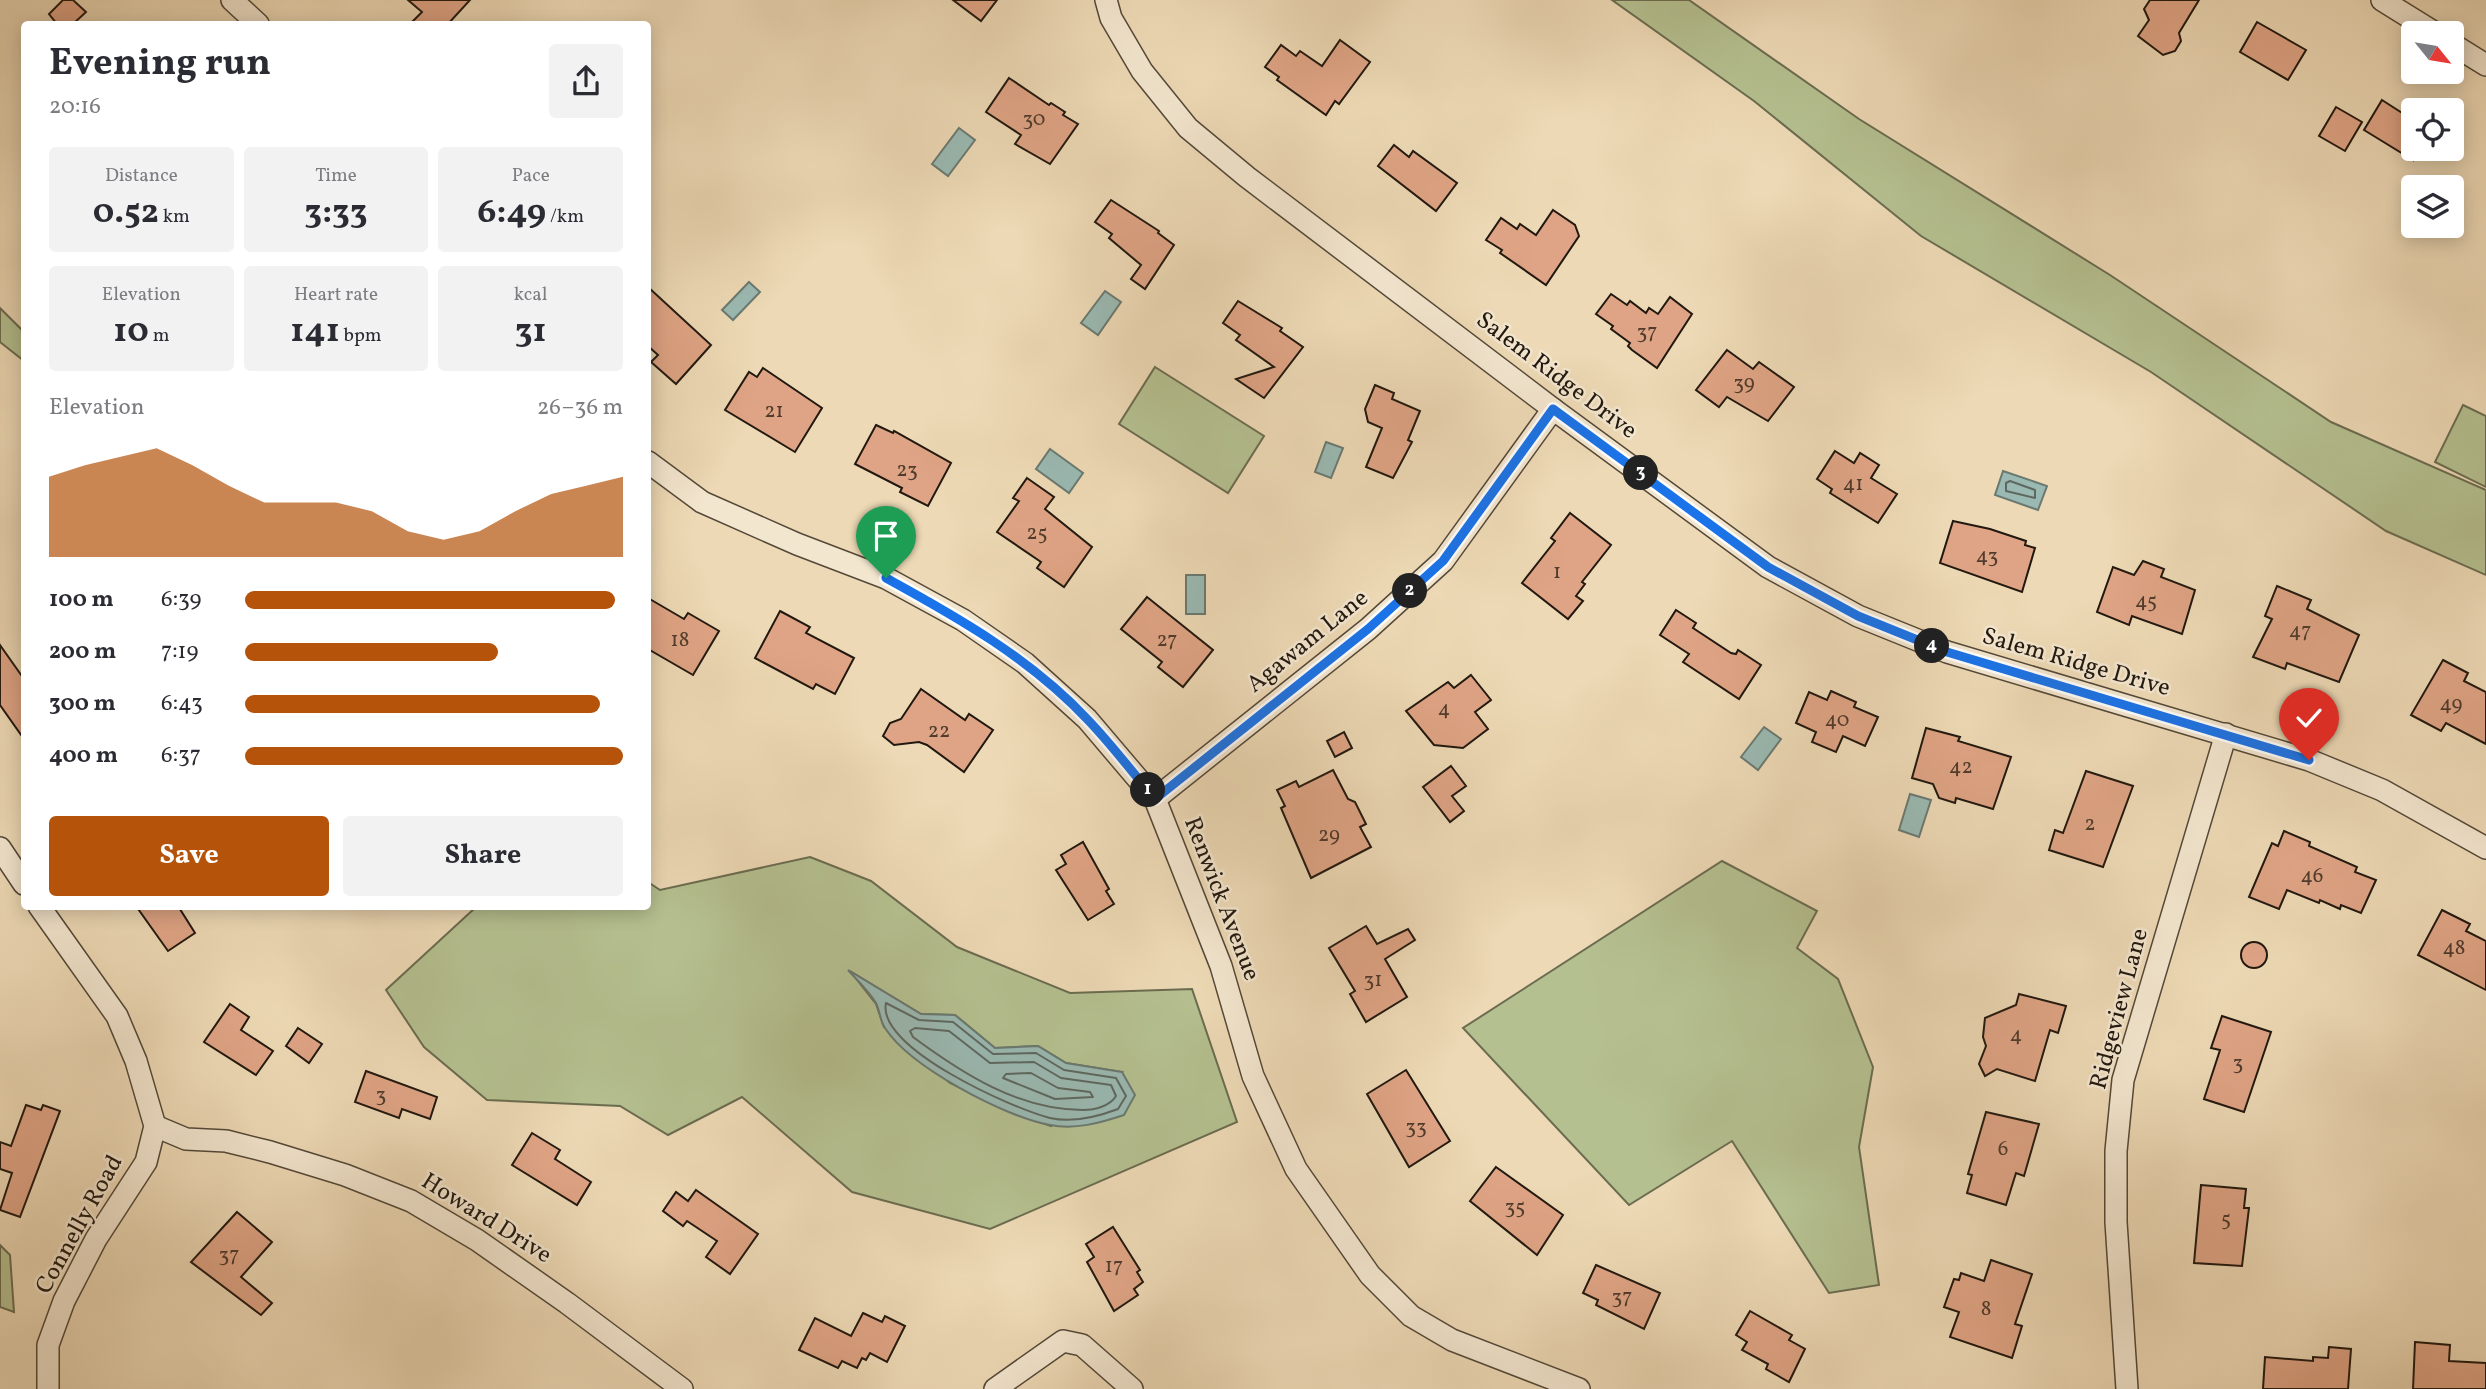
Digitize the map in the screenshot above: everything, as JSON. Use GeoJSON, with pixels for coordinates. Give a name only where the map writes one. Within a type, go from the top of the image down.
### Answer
{"type":"FeatureCollection","features":[{"type":"Feature","properties":{"kind":"street"},"geometry":{"type":"LineString","coordinates":[[232,0],[255,21]]}},
{"type":"Feature","properties":{"kind":"street","name":"Salem Ridge Drive"},"geometry":{"type":"LineString","coordinates":[[1106,0],[1111,18],[1142,71],[1188,128],[1247,177],[1553,409],[1768,567],[1858,616],[1947,652],[2309,760],[2382,790],[2486,848]]}},
{"type":"Feature","properties":{"kind":"street"},"geometry":{"type":"LineString","coordinates":[[2382,0],[2416,21]]}},
{"type":"Feature","properties":{"kind":"street"},"geometry":{"type":"LineString","coordinates":[[2464,51],[2486,65]]}},
{"type":"Feature","properties":{"kind":"street","name":"Agawam Lane"},"geometry":{"type":"LineString","coordinates":[[1155,799],[1368,629],[1443,561],[1553,409]]}},
{"type":"Feature","properties":{"kind":"street","name":"Renwick Avenue"},"geometry":{"type":"LineString","coordinates":[[651,464],[702,502],[797,544],[886,578],[963,620],[1025,663],[1087,719],[1155,799],[1221,966],[1253,1076],[1296,1169],[1370,1275],[1411,1316],[1452,1339],[1579,1389]]}},
{"type":"Feature","properties":{"kind":"street","name":"Ridgeview Lane"},"geometry":{"type":"LineString","coordinates":[[2127,1389],[2116,1210],[2116,1151],[2123,1080],[2226,734]]}},
{"type":"Feature","properties":{"kind":"street"},"geometry":{"type":"LineString","coordinates":[[0,848],[21,880]]}},
{"type":"Feature","properties":{"kind":"street"},"geometry":{"type":"LineString","coordinates":[[43,910],[117,1016],[136,1061],[155,1126]]}},
{"type":"Feature","properties":{"kind":"street","name":"Connelly Road"},"geometry":{"type":"LineString","coordinates":[[48,1389],[48,1345],[64,1301],[96,1239],[146,1162],[155,1126]]}},
{"type":"Feature","properties":{"kind":"street","name":"Howard Drive"},"geometry":{"type":"LineString","coordinates":[[155,1126],[186,1139],[226,1142],[270,1152],[345,1175],[411,1201],[522,1272],[682,1389]]}},
{"type":"Feature","properties":{"kind":"street"},"geometry":{"type":"LineString","coordinates":[[995,1389],[1063,1341],[1082,1345],[1132,1389]]}},
{"type":"Feature","properties":{"kind":"green space"},"geometry":{"type":"Polygon","coordinates":[[[1612,0],[1689,0],[1859,119],[2110,275],[2331,422],[2486,490],[2486,575],[2386,531],[2151,372],[1921,236],[1754,101],[1612,0]]]}},
{"type":"Feature","properties":{"kind":"green space"},"geometry":{"type":"Polygon","coordinates":[[[0,308],[21,329],[21,359],[0,342],[0,308]]]}},
{"type":"Feature","properties":{"kind":"green space"},"geometry":{"type":"Polygon","coordinates":[[[1155,367],[1264,436],[1228,493],[1119,424],[1155,367]]]}},
{"type":"Feature","properties":{"kind":"green space"},"geometry":{"type":"Polygon","coordinates":[[[2463,405],[2486,416],[2486,487],[2435,462],[2463,405]]]}},
{"type":"Feature","properties":{"kind":"green space"},"geometry":{"type":"Polygon","coordinates":[[[810,857],[871,881],[957,947],[1070,993],[1192,989],[1237,1122],[990,1229],[852,1192],[742,1097],[668,1135],[620,1106],[487,1100],[424,1047],[386,990],[473,910],[651,910],[651,884],[660,890],[810,857]],[[850,971],[876,1004],[884,1027],[950,1083],[1007,1110],[1051,1126],[1122,1072],[1066,1063],[1038,1046],[995,1048],[955,1015],[921,1014],[850,971]]]}},
{"type":"Feature","properties":{"kind":"green space"},"geometry":{"type":"Polygon","coordinates":[[[1722,861],[1817,911],[1797,948],[1838,979],[1873,1067],[1859,1147],[1879,1285],[1829,1293],[1732,1141],[1629,1205],[1463,1028],[1722,861]]]}},
{"type":"Feature","properties":{"kind":"green space"},"geometry":{"type":"Polygon","coordinates":[[[0,1245],[10,1255],[14,1312],[0,1307],[0,1245]]]}},
{"type":"Feature","properties":{"kind":"water"},"geometry":{"type":"Polygon","coordinates":[[[959,128],[975,140],[948,176],[932,164],[959,128]]]}},
{"type":"Feature","properties":{"kind":"water"},"geometry":{"type":"Polygon","coordinates":[[[749,282],[760,292],[733,320],[722,310],[749,282]]]}},
{"type":"Feature","properties":{"kind":"water"},"geometry":{"type":"Polygon","coordinates":[[[1105,291],[1121,302],[1098,335],[1081,323],[1105,291]]]}},
{"type":"Feature","properties":{"kind":"water"},"geometry":{"type":"Polygon","coordinates":[[[1326,442],[1343,448],[1331,478],[1315,472],[1326,442]]]}},
{"type":"Feature","properties":{"kind":"water"},"geometry":{"type":"Polygon","coordinates":[[[1050,449],[1083,473],[1069,493],[1036,469],[1050,449]]]}},
{"type":"Feature","properties":{"kind":"water"},"geometry":{"type":"Polygon","coordinates":[[[2003,471],[2047,486],[2038,510],[1995,495],[2003,471]]]}},
{"type":"Feature","properties":{"kind":"water"},"geometry":{"type":"Polygon","coordinates":[[[1186,575],[1205,575],[1205,614],[1186,614],[1186,575]]]}},
{"type":"Feature","properties":{"kind":"water"},"geometry":{"type":"Polygon","coordinates":[[[1764,727],[1781,739],[1758,770],[1741,757],[1764,727]]]}},
{"type":"Feature","properties":{"kind":"water"},"geometry":{"type":"Polygon","coordinates":[[[1910,794],[1931,800],[1919,837],[1899,830],[1910,794]]]}},
{"type":"Feature","properties":{"kind":"water"},"geometry":{"type":"Polygon","coordinates":[[[848,970],[921,1014],[955,1015],[995,1048],[1038,1046],[1066,1063],[1122,1072],[1135,1095],[1124,1115],[1078,1126],[1050,1125],[1009,1112],[936,1074],[897,1043],[883,1025],[873,999],[848,970]]]}},
{"type":"Feature","properties":{"kind":"building"},"geometry":{"type":"Polygon","coordinates":[[[63,0],[73,0],[86,12],[76,21],[55,21],[49,14],[63,0]]]}},
{"type":"Feature","properties":{"kind":"building"},"geometry":{"type":"Polygon","coordinates":[[[408,0],[470,0],[451,21],[413,21],[422,12],[408,0]]]}},
{"type":"Feature","properties":{"kind":"building"},"geometry":{"type":"Polygon","coordinates":[[[953,0],[997,0],[981,21],[953,0]]]}},
{"type":"Feature","properties":{"kind":"building"},"geometry":{"type":"Polygon","coordinates":[[[2150,0],[2199,0],[2179,33],[2181,41],[2175,51],[2163,55],[2138,36],[2149,20],[2144,9],[2150,0]]]}},
{"type":"Feature","properties":{"kind":"building"},"geometry":{"type":"Polygon","coordinates":[[[2257,22],[2306,50],[2288,80],[2240,52],[2257,22]]]}},
{"type":"Feature","properties":{"kind":"building"},"geometry":{"type":"Polygon","coordinates":[[[1340,40],[1370,62],[1339,104],[1335,101],[1326,115],[1277,80],[1279,77],[1265,67],[1281,45],[1296,56],[1300,51],[1322,66],[1340,40]]]}},
{"type":"Feature","properties":{"kind":"building"},"geometry":{"type":"Polygon","coordinates":[[[1009,78],[1049,105],[1051,103],[1065,112],[1063,115],[1078,124],[1050,164],[1015,144],[1021,135],[986,112],[1009,78]]]}},
{"type":"Feature","properties":{"kind":"building"},"geometry":{"type":"Polygon","coordinates":[[[2382,100],[2401,112],[2401,153],[2364,130],[2382,100]]]}},
{"type":"Feature","properties":{"kind":"building"},"geometry":{"type":"Polygon","coordinates":[[[2336,107],[2362,122],[2345,151],[2319,136],[2336,107]]]}},
{"type":"Feature","properties":{"kind":"building"},"geometry":{"type":"Polygon","coordinates":[[[1394,145],[1409,157],[1413,151],[1457,183],[1436,211],[1378,166],[1394,145]]]}},
{"type":"Feature","properties":{"kind":"building"},"geometry":{"type":"Polygon","coordinates":[[[1111,200],[1159,231],[1158,233],[1174,245],[1145,289],[1131,279],[1141,265],[1109,238],[1112,234],[1095,222],[1111,200]]]}},
{"type":"Feature","properties":{"kind":"building"},"geometry":{"type":"Polygon","coordinates":[[[1553,210],[1575,225],[1579,236],[1546,285],[1486,240],[1501,218],[1517,229],[1520,224],[1536,235],[1553,210]]]}},
{"type":"Feature","properties":{"kind":"building"},"geometry":{"type":"Polygon","coordinates":[[[651,290],[711,345],[676,384],[651,362],[658,355],[651,349],[651,290]]]}},
{"type":"Feature","properties":{"kind":"building"},"geometry":{"type":"Polygon","coordinates":[[[1611,294],[1627,305],[1630,301],[1646,313],[1649,308],[1658,314],[1670,297],[1692,314],[1657,368],[1632,350],[1628,346],[1630,343],[1611,329],[1613,326],[1596,314],[1611,294]]]}},
{"type":"Feature","properties":{"kind":"building"},"geometry":{"type":"Polygon","coordinates":[[[1238,301],[1282,328],[1280,331],[1303,347],[1264,398],[1236,379],[1274,367],[1236,340],[1240,335],[1223,323],[1238,301]]]}},
{"type":"Feature","properties":{"kind":"building"},"geometry":{"type":"Polygon","coordinates":[[[1727,350],[1753,369],[1759,362],[1794,387],[1768,421],[1727,397],[1719,407],[1696,390],[1727,350]]]}},
{"type":"Feature","properties":{"kind":"building"},"geometry":{"type":"Polygon","coordinates":[[[763,368],[822,408],[795,452],[725,410],[749,372],[757,377],[763,368]]]}},
{"type":"Feature","properties":{"kind":"building"},"geometry":{"type":"Polygon","coordinates":[[[1375,385],[1394,393],[1392,399],[1420,411],[1408,440],[1412,442],[1393,478],[1366,467],[1382,428],[1368,422],[1365,409],[1375,385]]]}},
{"type":"Feature","properties":{"kind":"building"},"geometry":{"type":"Polygon","coordinates":[[[876,425],[893,433],[894,431],[951,463],[928,506],[900,492],[902,488],[855,464],[876,425]]]}},
{"type":"Feature","properties":{"kind":"building"},"geometry":{"type":"Polygon","coordinates":[[[1835,451],[1854,463],[1860,453],[1879,465],[1871,478],[1897,494],[1878,523],[1830,493],[1832,489],[1817,479],[1835,451]]]}},
{"type":"Feature","properties":{"kind":"building"},"geometry":{"type":"Polygon","coordinates":[[[1027,478],[1054,497],[1045,509],[1092,547],[1064,587],[1037,568],[1041,562],[997,532],[1019,501],[1013,498],[1027,478]]]}},
{"type":"Feature","properties":{"kind":"building"},"geometry":{"type":"Polygon","coordinates":[[[1570,513],[1611,545],[1582,582],[1585,584],[1576,596],[1583,601],[1568,619],[1522,583],[1555,541],[1551,538],[1570,513]]]}},
{"type":"Feature","properties":{"kind":"building"},"geometry":{"type":"Polygon","coordinates":[[[1953,521],[1990,529],[2026,541],[2025,545],[2035,548],[2022,592],[1940,563],[1953,521]]]}},
{"type":"Feature","properties":{"kind":"building"},"geometry":{"type":"Polygon","coordinates":[[[2143,561],[2164,569],[2161,577],[2195,590],[2182,634],[2132,616],[2129,625],[2097,612],[2113,567],[2134,575],[2143,561]]]}},
{"type":"Feature","properties":{"kind":"building"},"geometry":{"type":"Polygon","coordinates":[[[2277,586],[2311,600],[2307,609],[2359,635],[2339,682],[2287,663],[2285,669],[2253,657],[2272,619],[2265,616],[2277,586]]]}},
{"type":"Feature","properties":{"kind":"building"},"geometry":{"type":"Polygon","coordinates":[[[1147,597],[1213,650],[1183,687],[1158,667],[1162,662],[1121,629],[1147,597]]]}},
{"type":"Feature","properties":{"kind":"building"},"geometry":{"type":"Polygon","coordinates":[[[651,600],[684,619],[688,613],[719,631],[693,675],[651,651],[651,600]]]}},
{"type":"Feature","properties":{"kind":"building"},"geometry":{"type":"Polygon","coordinates":[[[1676,610],[1696,623],[1693,628],[1731,653],[1736,654],[1738,650],[1761,665],[1739,699],[1683,662],[1689,654],[1660,635],[1676,610]]]}},
{"type":"Feature","properties":{"kind":"building"},"geometry":{"type":"Polygon","coordinates":[[[780,611],[810,627],[806,633],[854,658],[835,694],[816,684],[813,689],[755,658],[780,611]]]}},
{"type":"Feature","properties":{"kind":"building"},"geometry":{"type":"Polygon","coordinates":[[[0,645],[21,675],[21,735],[0,705],[0,645]]]}},
{"type":"Feature","properties":{"kind":"building"},"geometry":{"type":"Polygon","coordinates":[[[2443,660],[2468,673],[2464,681],[2486,692],[2486,744],[2446,723],[2441,731],[2411,715],[2443,660]]]}},
{"type":"Feature","properties":{"kind":"building"},"geometry":{"type":"Polygon","coordinates":[[[1471,675],[1491,700],[1475,712],[1488,729],[1463,748],[1434,745],[1406,711],[1448,682],[1454,688],[1471,675]]]}},
{"type":"Feature","properties":{"kind":"building"},"geometry":{"type":"Polygon","coordinates":[[[921,689],[965,720],[969,714],[993,730],[964,772],[927,745],[919,742],[894,745],[883,736],[890,723],[901,719],[921,689]]]}},
{"type":"Feature","properties":{"kind":"building"},"geometry":{"type":"Polygon","coordinates":[[[1831,691],[1856,702],[1854,707],[1878,717],[1865,746],[1843,736],[1836,752],[1812,742],[1816,732],[1796,723],[1809,692],[1827,700],[1831,691]]]}},
{"type":"Feature","properties":{"kind":"building"},"geometry":{"type":"Polygon","coordinates":[[[1926,728],[1960,737],[1958,741],[2011,757],[1993,809],[1956,798],[1955,803],[1939,798],[1933,784],[1912,778],[1926,728]]]}},
{"type":"Feature","properties":{"kind":"building"},"geometry":{"type":"Polygon","coordinates":[[[1344,732],[1352,748],[1335,757],[1327,741],[1344,732]]]}},
{"type":"Feature","properties":{"kind":"building"},"geometry":{"type":"Polygon","coordinates":[[[1451,766],[1466,786],[1452,796],[1464,811],[1450,822],[1423,787],[1451,766]]]}},
{"type":"Feature","properties":{"kind":"building"},"geometry":{"type":"Polygon","coordinates":[[[1333,770],[1348,799],[1355,802],[1366,824],[1360,827],[1371,847],[1311,878],[1281,808],[1285,806],[1277,790],[1296,781],[1299,787],[1333,770]]]}},
{"type":"Feature","properties":{"kind":"building"},"geometry":{"type":"Polygon","coordinates":[[[2086,771],[2133,786],[2103,867],[2049,850],[2055,830],[2063,833],[2086,771]]]}},
{"type":"Feature","properties":{"kind":"building"},"geometry":{"type":"Polygon","coordinates":[[[2284,831],[2310,842],[2309,846],[2357,867],[2355,872],[2376,880],[2361,913],[2341,905],[2340,909],[2320,900],[2319,903],[2287,890],[2279,909],[2249,897],[2272,843],[2278,846],[2284,831]]]}},
{"type":"Feature","properties":{"kind":"building"},"geometry":{"type":"Polygon","coordinates":[[[1083,842],[1109,889],[1106,891],[1114,904],[1088,920],[1056,870],[1066,864],[1061,855],[1083,842]]]}},
{"type":"Feature","properties":{"kind":"building"},"geometry":{"type":"Polygon","coordinates":[[[139,910],[181,910],[195,933],[168,951],[139,910]]]}},
{"type":"Feature","properties":{"kind":"building"},"geometry":{"type":"Polygon","coordinates":[[[2442,910],[2470,924],[2466,931],[2486,941],[2486,990],[2418,955],[2442,910]]]}},
{"type":"Feature","properties":{"kind":"building"},"geometry":{"type":"Polygon","coordinates":[[[1366,926],[1377,944],[1408,929],[1415,940],[1385,959],[1407,997],[1366,1022],[1350,994],[1355,991],[1329,948],[1366,926]]]}},
{"type":"Feature","properties":{"kind":"building"},"geometry":{"type":"Polygon","coordinates":[[[2254,942],[2264,945],[2267,955],[2264,965],[2254,968],[2244,965],[2241,955],[2244,945],[2254,942]]]}},
{"type":"Feature","properties":{"kind":"building"},"geometry":{"type":"Polygon","coordinates":[[[2019,994],[2066,1006],[2058,1033],[2050,1030],[2035,1081],[1997,1069],[1985,1076],[1979,1064],[1986,1046],[1983,1037],[1985,1018],[2016,1005],[2019,994]]]}},
{"type":"Feature","properties":{"kind":"building"},"geometry":{"type":"Polygon","coordinates":[[[230,1004],[249,1017],[241,1030],[273,1051],[256,1075],[204,1042],[230,1004]]]}},
{"type":"Feature","properties":{"kind":"building"},"geometry":{"type":"Polygon","coordinates":[[[2222,1016],[2271,1032],[2244,1112],[2204,1099],[2220,1050],[2211,1048],[2222,1016]]]}},
{"type":"Feature","properties":{"kind":"building"},"geometry":{"type":"Polygon","coordinates":[[[298,1028],[322,1044],[309,1063],[286,1046],[298,1028]]]}},
{"type":"Feature","properties":{"kind":"building"},"geometry":{"type":"Polygon","coordinates":[[[1406,1070],[1450,1141],[1409,1167],[1367,1094],[1406,1070]]]}},
{"type":"Feature","properties":{"kind":"building"},"geometry":{"type":"Polygon","coordinates":[[[366,1071],[437,1097],[430,1119],[402,1109],[399,1118],[355,1102],[366,1071]]]}},
{"type":"Feature","properties":{"kind":"building"},"geometry":{"type":"Polygon","coordinates":[[[26,1105],[41,1110],[43,1105],[60,1111],[20,1217],[0,1210],[12,1173],[0,1169],[0,1142],[11,1146],[26,1105]]]}},
{"type":"Feature","properties":{"kind":"building"},"geometry":{"type":"Polygon","coordinates":[[[1986,1112],[2039,1124],[2024,1176],[2016,1173],[2006,1205],[1967,1193],[1972,1175],[1968,1174],[1986,1112]]]}},
{"type":"Feature","properties":{"kind":"building"},"geometry":{"type":"Polygon","coordinates":[[[532,1133],[560,1150],[555,1159],[591,1182],[577,1205],[512,1165],[532,1133]]]}},
{"type":"Feature","properties":{"kind":"building"},"geometry":{"type":"Polygon","coordinates":[[[1496,1167],[1563,1215],[1537,1255],[1470,1201],[1496,1167]]]}},
{"type":"Feature","properties":{"kind":"building"},"geometry":{"type":"Polygon","coordinates":[[[2201,1185],[2246,1189],[2244,1208],[2249,1208],[2242,1266],[2194,1263],[2201,1185]]]}},
{"type":"Feature","properties":{"kind":"building"},"geometry":{"type":"Polygon","coordinates":[[[696,1190],[758,1234],[730,1274],[706,1257],[717,1241],[687,1221],[683,1226],[663,1211],[676,1192],[688,1201],[696,1190]]]}},
{"type":"Feature","properties":{"kind":"building"},"geometry":{"type":"Polygon","coordinates":[[[237,1212],[272,1242],[241,1277],[272,1303],[261,1315],[191,1262],[237,1212]]]}},
{"type":"Feature","properties":{"kind":"building"},"geometry":{"type":"Polygon","coordinates":[[[1113,1227],[1140,1270],[1137,1272],[1143,1282],[1134,1289],[1138,1295],[1114,1311],[1087,1262],[1094,1257],[1086,1244],[1113,1227]]]}},
{"type":"Feature","properties":{"kind":"building"},"geometry":{"type":"Polygon","coordinates":[[[1991,1260],[2032,1274],[2015,1324],[2022,1326],[2012,1358],[1950,1337],[1959,1312],[1944,1307],[1954,1279],[1959,1280],[1961,1273],[1984,1281],[1991,1260]]]}},
{"type":"Feature","properties":{"kind":"building"},"geometry":{"type":"Polygon","coordinates":[[[1596,1265],[1660,1293],[1644,1329],[1596,1305],[1598,1300],[1583,1293],[1596,1265]]]}},
{"type":"Feature","properties":{"kind":"building"},"geometry":{"type":"Polygon","coordinates":[[[1750,1311],[1792,1335],[1789,1340],[1805,1349],[1789,1382],[1766,1369],[1768,1364],[1742,1350],[1747,1342],[1736,1335],[1750,1311]]]}},
{"type":"Feature","properties":{"kind":"building"},"geometry":{"type":"Polygon","coordinates":[[[863,1313],[882,1322],[885,1316],[905,1326],[887,1362],[870,1353],[866,1360],[862,1358],[857,1368],[842,1361],[838,1368],[799,1350],[815,1318],[851,1336],[863,1313]]]}},
{"type":"Feature","properties":{"kind":"building"},"geometry":{"type":"Polygon","coordinates":[[[2415,1342],[2450,1345],[2449,1361],[2486,1363],[2486,1389],[2413,1389],[2415,1342]]]}},
{"type":"Feature","properties":{"kind":"building"},"geometry":{"type":"Polygon","coordinates":[[[2329,1347],[2351,1349],[2348,1389],[2263,1389],[2265,1357],[2313,1361],[2313,1357],[2328,1358],[2329,1347]]]}},
{"type":"Feature","properties":{"kind":"route"},"geometry":{"type":"LineString","coordinates":[[886,578],[963,620],[1025,663],[1087,719],[1155,799],[1368,629],[1443,561],[1553,409],[1768,567],[1858,616],[1947,652],[2309,760]]}}]}
